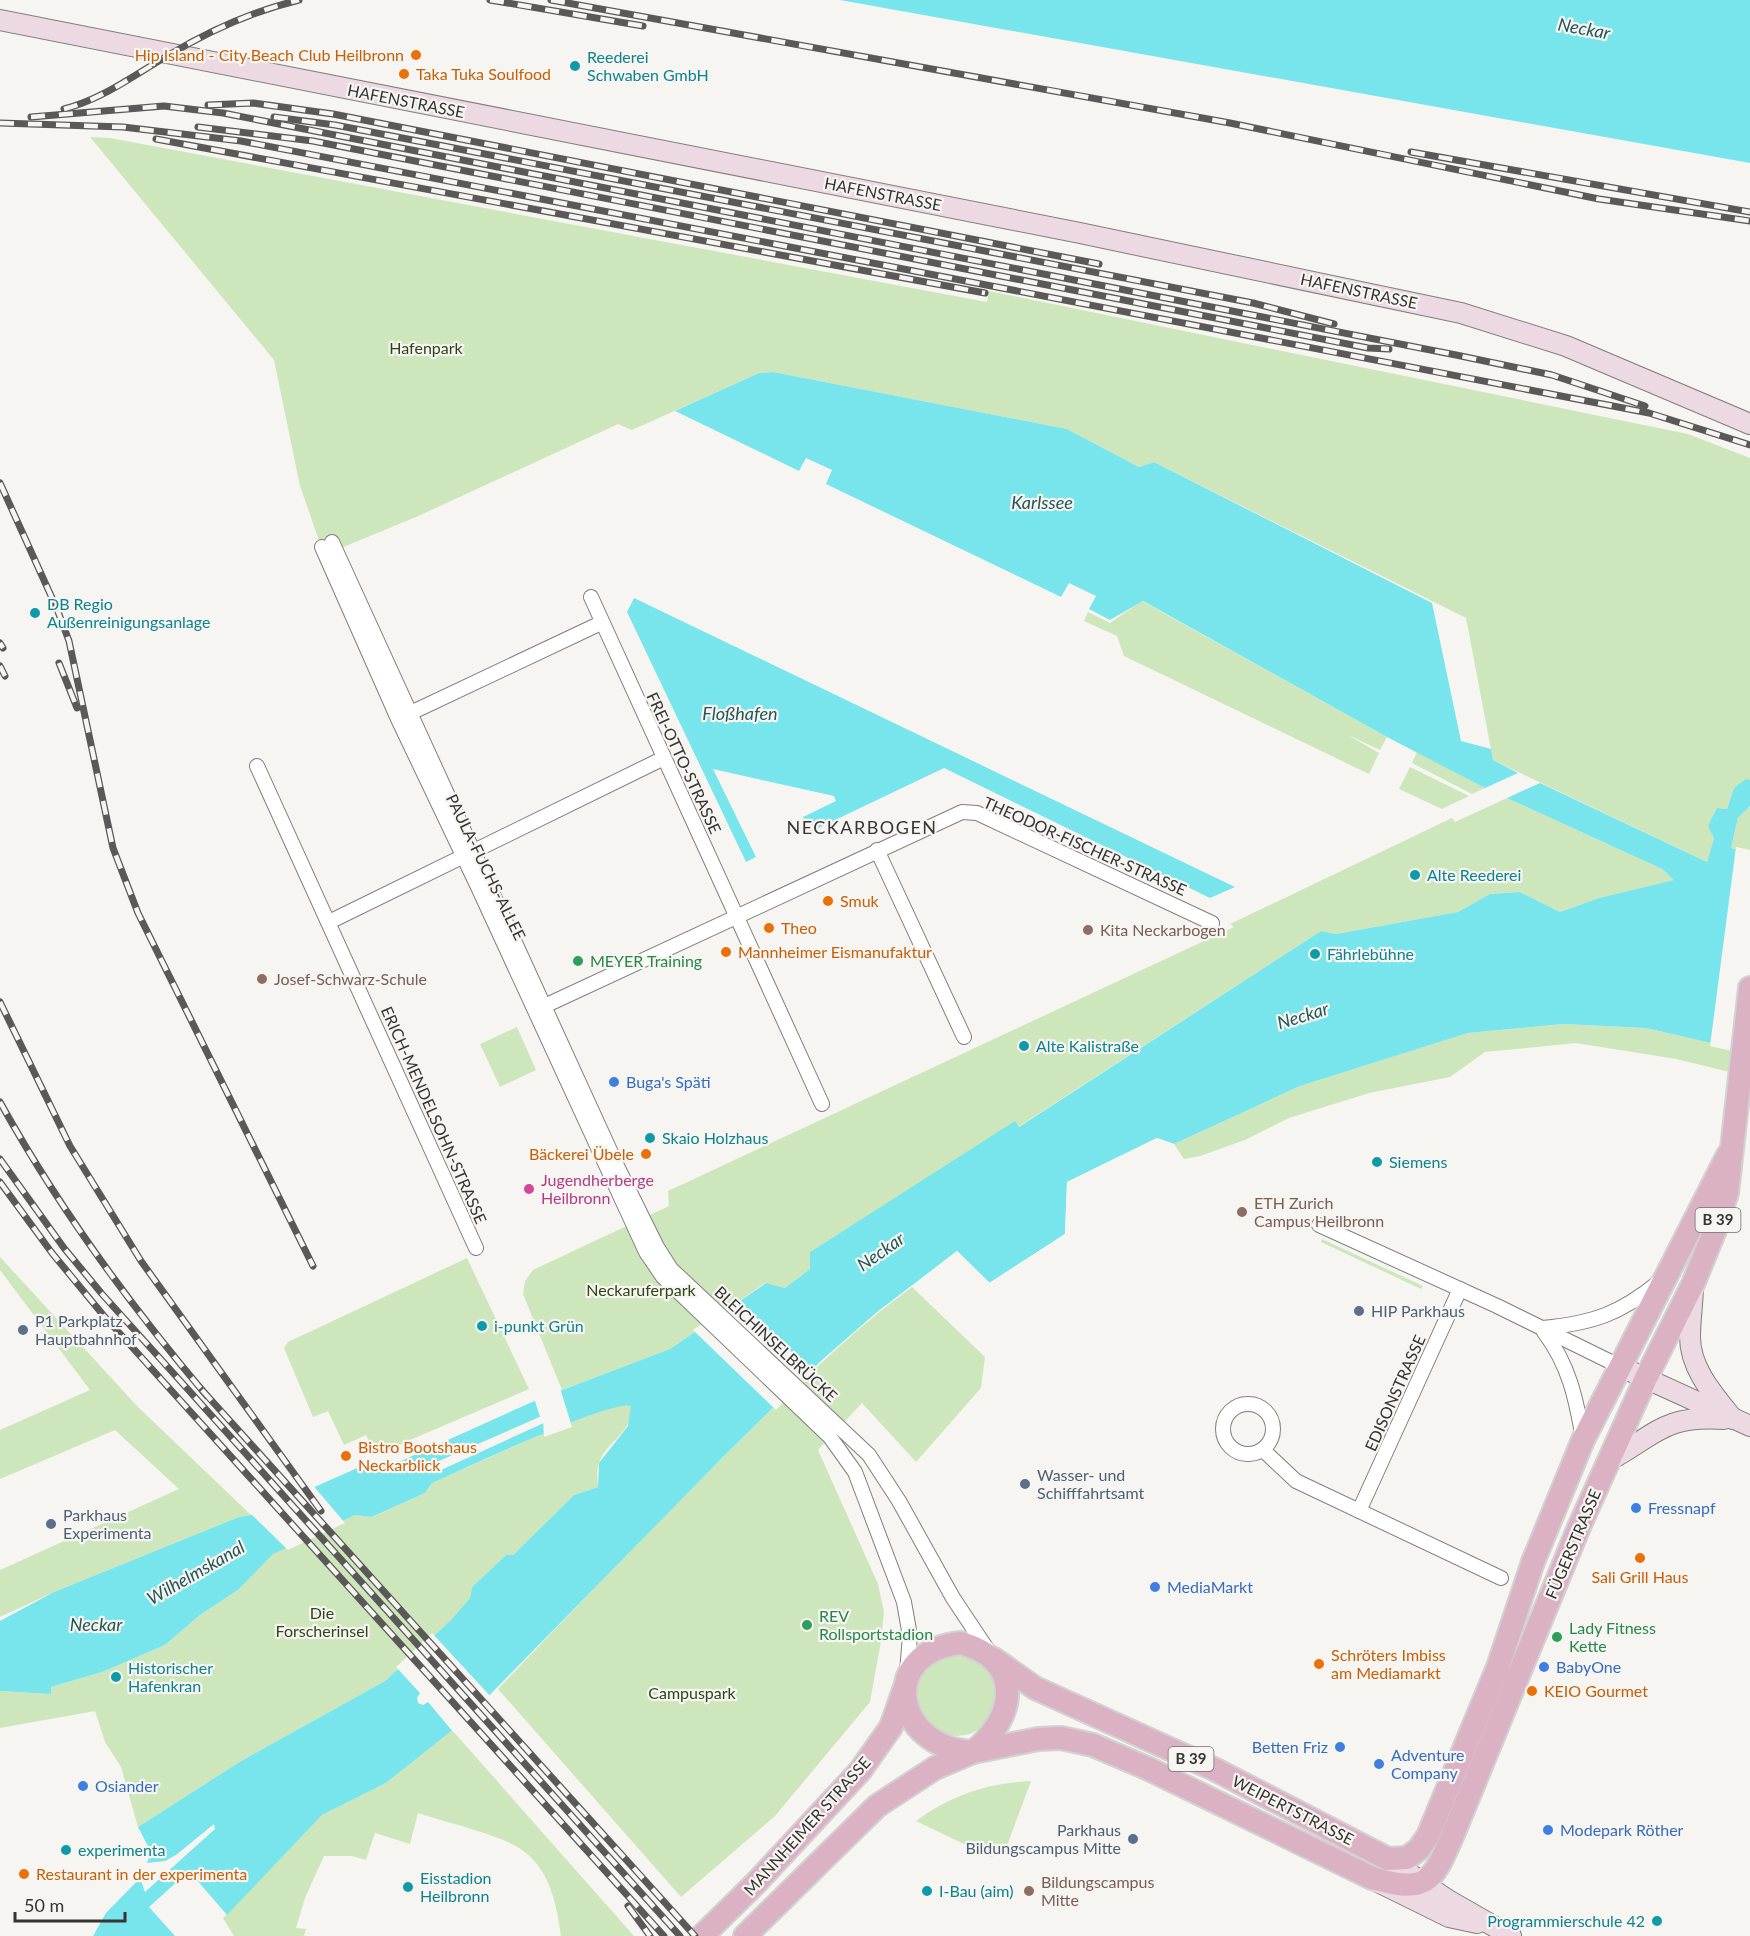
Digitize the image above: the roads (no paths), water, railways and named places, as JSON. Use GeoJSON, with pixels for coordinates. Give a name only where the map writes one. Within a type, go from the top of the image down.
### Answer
{"type":"FeatureCollection","features":[{"type":"Feature","properties":{"kind":"main road","name":"HAFENSTRASSE"},"geometry":{"type":"LineString","coordinates":[[0,20],[1068,231],[1461,313],[1566,346],[1750,424]]}},
{"type":"Feature","properties":{"kind":"main road","name":"FÜGERSTRASSE"},"geometry":{"type":"LineString","coordinates":[[1423,1883],[1434,1875],[1454,1832],[1608,1461],[1693,1284],[1727,1193],[1735,1103],[1750,988]]}},
{"type":"Feature","properties":{"kind":"main road","name":"FÜGERSTRASSE"},"geometry":{"type":"LineString","coordinates":[[1388,1859],[1407,1857],[1419,1849],[1428,1836],[1493,1678],[1533,1563],[1583,1440],[1730,1151]]}},
{"type":"Feature","properties":{"kind":"main road"},"geometry":{"type":"LineString","coordinates":[[1693,1284],[1690,1338],[1692,1357],[1700,1374],[1742,1423]]}},
{"type":"Feature","properties":{"kind":"main road"},"geometry":{"type":"LineString","coordinates":[[1621,1367],[1742,1423]]}},
{"type":"Feature","properties":{"kind":"main road"},"geometry":{"type":"LineString","coordinates":[[1608,1461],[1655,1430],[1672,1422],[1702,1417],[1742,1423]]}},
{"type":"Feature","properties":{"kind":"main road","name":"B 39"},"geometry":{"type":"LineString","coordinates":[[906,1683],[914,1666],[927,1653],[943,1645],[962,1643],[979,1648],[994,1659]]}},
{"type":"Feature","properties":{"kind":"main road"},"geometry":{"type":"LineString","coordinates":[[906,1683],[906,1705],[914,1725],[930,1740],[949,1749],[973,1752],[989,1739],[1007,1708],[1008,1690],[1004,1673],[994,1659]]}},
{"type":"Feature","properties":{"kind":"main road","name":"WEIPERTSTRASSE"},"geometry":{"type":"LineString","coordinates":[[994,1659],[1035,1688],[1214,1769],[1388,1859],[1488,1925],[1511,1936]]}},
{"type":"Feature","properties":{"kind":"main road","name":"MANNHEIMER STRASSE"},"geometry":{"type":"LineString","coordinates":[[702,1936],[756,1883],[860,1771],[891,1727],[906,1683]]}},
{"type":"Feature","properties":{"kind":"main road","name":"WEIPERTSTRASSE"},"geometry":{"type":"LineString","coordinates":[[973,1752],[1018,1742],[1061,1738],[1093,1745],[1149,1769],[1449,1917],[1488,1925]]}},
{"type":"Feature","properties":{"kind":"main road","name":"MANNHEIMER STRASSE"},"geometry":{"type":"LineString","coordinates":[[745,1936],[877,1806],[934,1768],[973,1752]]}},
{"type":"Feature","properties":{"kind":"main road","name":"B 39"},"geometry":{"type":"LineString","coordinates":[[1372,1878],[1395,1886],[1423,1883]]}},
{"type":"Feature","properties":{"kind":"street","name":"PAULA-FUCHS-ALLEE"},"geometry":{"type":"LineString","coordinates":[[468,854],[411,713],[327,544],[398,719],[468,854],[626,1199]]}},
{"type":"Feature","properties":{"kind":"street","name":"FREI-OTTO-STRASSE"},"geometry":{"type":"LineString","coordinates":[[591,597],[737,916]]}},
{"type":"Feature","properties":{"kind":"street"},"geometry":{"type":"LineString","coordinates":[[398,719],[601,623]]}},
{"type":"Feature","properties":{"kind":"street"},"geometry":{"type":"LineString","coordinates":[[329,922],[664,758]]}},
{"type":"Feature","properties":{"kind":"street","name":"ERICH-MENDELSOHN-STRASSE"},"geometry":{"type":"LineString","coordinates":[[257,766],[476,1248]]}},
{"type":"Feature","properties":{"kind":"street","name":"THEODOR-FISCHER-STRASSE"},"geometry":{"type":"LineString","coordinates":[[540,1008],[962,812],[977,813],[1212,923]]}},
{"type":"Feature","properties":{"kind":"street"},"geometry":{"type":"LineString","coordinates":[[877,850],[964,1037]]}},
{"type":"Feature","properties":{"kind":"street"},"geometry":{"type":"LineString","coordinates":[[737,916],[822,1104]]}},
{"type":"Feature","properties":{"kind":"street","name":"BLEICHINSELBRÜCKE"},"geometry":{"type":"LineString","coordinates":[[626,1199],[667,1273],[830,1437]]}},
{"type":"Feature","properties":{"kind":"street"},"geometry":{"type":"LineString","coordinates":[[1318,1225],[1460,1289],[1621,1367]]}},
{"type":"Feature","properties":{"kind":"street","name":"BLEICHINSELBRÜCKE"},"geometry":{"type":"LineString","coordinates":[[667,1273],[840,1426],[868,1455],[899,1501],[953,1599],[994,1659]]}},
{"type":"Feature","properties":{"kind":"street"},"geometry":{"type":"LineString","coordinates":[[1541,1328],[1593,1322],[1646,1293],[1666,1276]]}},
{"type":"Feature","properties":{"kind":"street","name":"EDISONSTRASSE"},"geometry":{"type":"LineString","coordinates":[[1359,1511],[1460,1289]]}},
{"type":"Feature","properties":{"kind":"street"},"geometry":{"type":"LineString","coordinates":[[1541,1328],[1556,1347],[1575,1390],[1583,1440]]}},
{"type":"Feature","properties":{"kind":"street","name":"MANNHEIMER STRASSE"},"geometry":{"type":"LineString","coordinates":[[830,1437],[855,1472],[904,1602],[910,1636],[906,1683]]}},
{"type":"Feature","properties":{"kind":"street"},"geometry":{"type":"LineString","coordinates":[[1263,1450],[1296,1481],[1500,1578]]}},
{"type":"Feature","properties":{"kind":"water","name":"Neckar"},"geometry":{"type":"Polygon","coordinates":[[[840,0],[1750,0],[1750,163],[840,0]]]}},
{"type":"Feature","properties":{"kind":"water","name":"Karlssee"},"geometry":{"type":"Polygon","coordinates":[[[773,372],[1067,429],[1139,467],[1154,462],[1432,603],[1461,741],[1491,749],[1493,760],[1518,773],[1485,788],[1387,737],[1143,601],[1110,620],[1089,609],[1096,596],[1069,583],[1061,597],[826,484],[832,470],[806,458],[799,471],[675,411],[759,373],[773,372]]]}},
{"type":"Feature","properties":{"kind":"water","name":"Floßhafen"},"geometry":{"type":"Polygon","coordinates":[[[634,598],[1235,887],[1210,898],[944,768],[810,832],[803,817],[836,801],[834,796],[713,769],[756,857],[746,862],[627,612],[634,598]]]}},
{"type":"Feature","properties":{"kind":"water"},"geometry":{"type":"Polygon","coordinates":[[[1746,779],[1750,780],[1750,806],[1738,818],[1731,848],[1750,853],[1750,1052],[1646,1028],[1563,1024],[1468,1033],[1300,1086],[1174,1144],[1157,1138],[1067,1182],[1065,1234],[989,1283],[957,1251],[877,1312],[823,1359],[723,1457],[465,1720],[386,1783],[322,1815],[227,1915],[189,1871],[149,1907],[175,1936],[93,1936],[106,1913],[140,1878],[145,1892],[215,1829],[214,1824],[176,1855],[165,1861],[147,1863],[151,1852],[138,1827],[241,1761],[385,1681],[451,1620],[470,1598],[472,1587],[506,1555],[513,1555],[574,1495],[598,1487],[599,1463],[628,1426],[631,1406],[597,1413],[535,1437],[432,1483],[425,1493],[372,1517],[355,1515],[273,1554],[238,1590],[200,1615],[165,1645],[102,1672],[51,1687],[51,1694],[0,1691],[0,1621],[54,1592],[239,1517],[251,1515],[371,1462],[390,1466],[541,1398],[670,1349],[766,1283],[785,1288],[810,1269],[810,1252],[1015,1121],[1019,1127],[1321,931],[1336,934],[1458,912],[1490,894],[1520,892],[1560,912],[1599,898],[1674,880],[1662,869],[1507,798],[1540,783],[1707,862],[1714,838],[1708,826],[1717,808],[1727,809],[1734,788],[1746,779]],[[544,1415],[423,1468],[423,1471],[441,1470],[546,1422],[544,1415]]]}},
{"type":"Feature","properties":{"kind":"railway"},"geometry":{"type":"LineString","coordinates":[[64,109],[105,93],[184,46],[216,30],[265,10],[299,0]]}},
{"type":"Feature","properties":{"kind":"railway"},"geometry":{"type":"LineString","coordinates":[[490,0],[643,26]]}},
{"type":"Feature","properties":{"kind":"railway"},"geometry":{"type":"LineString","coordinates":[[551,0],[1230,123],[1599,199],[1750,221]]}},
{"type":"Feature","properties":{"kind":"railway"},"geometry":{"type":"LineString","coordinates":[[208,105],[253,103],[333,114],[1099,264]]}},
{"type":"Feature","properties":{"kind":"railway"},"geometry":{"type":"LineString","coordinates":[[31,117],[164,106],[223,113],[1456,355],[1552,375],[1645,406]]}},
{"type":"Feature","properties":{"kind":"railway"},"geometry":{"type":"LineString","coordinates":[[274,117],[335,125],[1253,303],[1334,324]]}},
{"type":"Feature","properties":{"kind":"railway"},"geometry":{"type":"LineString","coordinates":[[0,123],[123,127],[241,141],[1649,413],[1750,445]]}},
{"type":"Feature","properties":{"kind":"railway"},"geometry":{"type":"LineString","coordinates":[[198,127],[313,141],[1368,348],[1389,349]]}},
{"type":"Feature","properties":{"kind":"railway"},"geometry":{"type":"LineString","coordinates":[[156,139],[985,293]]}},
{"type":"Feature","properties":{"kind":"railway"},"geometry":{"type":"LineString","coordinates":[[1411,152],[1750,212]]}},
{"type":"Feature","properties":{"kind":"railway"},"geometry":{"type":"LineString","coordinates":[[0,483],[57,609],[69,641],[113,848],[138,913],[313,1266]]}},
{"type":"Feature","properties":{"kind":"railway"},"geometry":{"type":"LineString","coordinates":[[0,643],[3,648]]}},
{"type":"Feature","properties":{"kind":"railway"},"geometry":{"type":"LineString","coordinates":[[59,663],[77,708]]}},
{"type":"Feature","properties":{"kind":"railway"},"geometry":{"type":"LineString","coordinates":[[0,666],[5,676]]}},
{"type":"Feature","properties":{"kind":"railway"},"geometry":{"type":"LineString","coordinates":[[0,1002],[70,1146],[141,1261],[321,1511]]}},
{"type":"Feature","properties":{"kind":"railway"},"geometry":{"type":"LineString","coordinates":[[0,1102],[22,1141],[96,1254],[207,1396]]}},
{"type":"Feature","properties":{"kind":"railway"},"geometry":{"type":"LineString","coordinates":[[0,1159],[64,1248],[102,1294],[680,1936]]}},
{"type":"Feature","properties":{"kind":"railway"},"geometry":{"type":"LineString","coordinates":[[0,1182],[52,1253],[104,1316],[664,1936]]}},
{"type":"Feature","properties":{"kind":"railway"},"geometry":{"type":"LineString","coordinates":[[202,1390],[695,1936]]}},
{"type":"Feature","properties":{"kind":"railway"},"geometry":{"type":"LineString","coordinates":[[628,1906],[650,1936]]}},
{"type":"Feature","properties":{"kind":"place","name":"Hip Island - City Beach Club Heilbronn"},"geometry":{"type":"Point","coordinates":[416,55]}},
{"type":"Feature","properties":{"kind":"place","name":"Reederei Schwaben GmbH"},"geometry":{"type":"Point","coordinates":[575,66]}},
{"type":"Feature","properties":{"kind":"place","name":"Taka Tuka Soulfood"},"geometry":{"type":"Point","coordinates":[404,74]}},
{"type":"Feature","properties":{"kind":"place","name":"DB Regio Außenreinigungsanlage"},"geometry":{"type":"Point","coordinates":[35,613]}},
{"type":"Feature","properties":{"kind":"place","name":"Alte Reederei"},"geometry":{"type":"Point","coordinates":[1415,875]}},
{"type":"Feature","properties":{"kind":"place","name":"Smuk"},"geometry":{"type":"Point","coordinates":[828,901]}},
{"type":"Feature","properties":{"kind":"place","name":"Theo"},"geometry":{"type":"Point","coordinates":[769,928]}},
{"type":"Feature","properties":{"kind":"place","name":"Kita Neckarbogen"},"geometry":{"type":"Point","coordinates":[1088,930]}},
{"type":"Feature","properties":{"kind":"place","name":"Mannheimer Eismanufaktur"},"geometry":{"type":"Point","coordinates":[726,952]}},
{"type":"Feature","properties":{"kind":"place","name":"Fährlebühne"},"geometry":{"type":"Point","coordinates":[1315,954]}},
{"type":"Feature","properties":{"kind":"place","name":"MEYER Training"},"geometry":{"type":"Point","coordinates":[578,961]}},
{"type":"Feature","properties":{"kind":"place","name":"Josef-Schwarz-Schule"},"geometry":{"type":"Point","coordinates":[262,979]}},
{"type":"Feature","properties":{"kind":"place","name":"Alte Kalistraße"},"geometry":{"type":"Point","coordinates":[1024,1046]}},
{"type":"Feature","properties":{"kind":"place","name":"Buga's Späti"},"geometry":{"type":"Point","coordinates":[614,1082]}},
{"type":"Feature","properties":{"kind":"place","name":"Skaio Holzhaus"},"geometry":{"type":"Point","coordinates":[650,1138]}},
{"type":"Feature","properties":{"kind":"place","name":"Bäckerei Übele"},"geometry":{"type":"Point","coordinates":[646,1154]}},
{"type":"Feature","properties":{"kind":"place","name":"Siemens"},"geometry":{"type":"Point","coordinates":[1377,1162]}},
{"type":"Feature","properties":{"kind":"place","name":"Jugendherberge Heilbronn"},"geometry":{"type":"Point","coordinates":[529,1189]}},
{"type":"Feature","properties":{"kind":"place","name":"ETH Zurich Campus Heilbronn"},"geometry":{"type":"Point","coordinates":[1242,1212]}},
{"type":"Feature","properties":{"kind":"place","name":"HIP Parkhaus"},"geometry":{"type":"Point","coordinates":[1359,1311]}},
{"type":"Feature","properties":{"kind":"place","name":"i-punkt Grün"},"geometry":{"type":"Point","coordinates":[482,1326]}},
{"type":"Feature","properties":{"kind":"place","name":"P1 Parkplatz Hauptbahnhof"},"geometry":{"type":"Point","coordinates":[23,1330]}},
{"type":"Feature","properties":{"kind":"place","name":"Bistro Bootshaus Neckarblick"},"geometry":{"type":"Point","coordinates":[346,1456]}},
{"type":"Feature","properties":{"kind":"place","name":"Wasser- und Schifffahrtsamt"},"geometry":{"type":"Point","coordinates":[1025,1484]}},
{"type":"Feature","properties":{"kind":"place","name":"Fressnapf"},"geometry":{"type":"Point","coordinates":[1636,1508]}},
{"type":"Feature","properties":{"kind":"place","name":"Parkhaus Experimenta"},"geometry":{"type":"Point","coordinates":[51,1524]}},
{"type":"Feature","properties":{"kind":"place","name":"Sali Grill Haus"},"geometry":{"type":"Point","coordinates":[1640,1558]}},
{"type":"Feature","properties":{"kind":"place","name":"MediaMarkt"},"geometry":{"type":"Point","coordinates":[1155,1587]}},
{"type":"Feature","properties":{"kind":"place","name":"REV Rollsportstadion"},"geometry":{"type":"Point","coordinates":[807,1625]}},
{"type":"Feature","properties":{"kind":"place","name":"Lady Fitness Kette"},"geometry":{"type":"Point","coordinates":[1557,1637]}},
{"type":"Feature","properties":{"kind":"place","name":"Schröters Imbiss am Mediamarkt"},"geometry":{"type":"Point","coordinates":[1319,1664]}},
{"type":"Feature","properties":{"kind":"place","name":"BabyOne"},"geometry":{"type":"Point","coordinates":[1544,1667]}},
{"type":"Feature","properties":{"kind":"place","name":"Historischer Hafenkran"},"geometry":{"type":"Point","coordinates":[116,1677]}},
{"type":"Feature","properties":{"kind":"place","name":"KEIO Gourmet"},"geometry":{"type":"Point","coordinates":[1532,1691]}},
{"type":"Feature","properties":{"kind":"place","name":"Betten Friz"},"geometry":{"type":"Point","coordinates":[1340,1747]}},
{"type":"Feature","properties":{"kind":"place","name":"Adventure Company"},"geometry":{"type":"Point","coordinates":[1379,1764]}},
{"type":"Feature","properties":{"kind":"place","name":"Osiander"},"geometry":{"type":"Point","coordinates":[83,1786]}},
{"type":"Feature","properties":{"kind":"place","name":"Modepark Röther"},"geometry":{"type":"Point","coordinates":[1548,1830]}},
{"type":"Feature","properties":{"kind":"place","name":"Parkhaus Bildungscampus Mitte"},"geometry":{"type":"Point","coordinates":[1133,1839]}},
{"type":"Feature","properties":{"kind":"place","name":"experimenta"},"geometry":{"type":"Point","coordinates":[66,1850]}},
{"type":"Feature","properties":{"kind":"place","name":"Restaurant in der experimenta"},"geometry":{"type":"Point","coordinates":[24,1874]}},
{"type":"Feature","properties":{"kind":"place","name":"Eisstadion Heilbronn"},"geometry":{"type":"Point","coordinates":[408,1887]}},
{"type":"Feature","properties":{"kind":"place","name":"I-Bau (aim)"},"geometry":{"type":"Point","coordinates":[927,1891]}},
{"type":"Feature","properties":{"kind":"place","name":"Bildungscampus Mitte"},"geometry":{"type":"Point","coordinates":[1029,1891]}},
{"type":"Feature","properties":{"kind":"place","name":"Programmierschule 42"},"geometry":{"type":"Point","coordinates":[1657,1921]}},
{"type":"Feature","properties":{"kind":"district","name":"NECKARBOGEN"},"geometry":{"type":"Point","coordinates":[862,828]}},
{"type":"Feature","properties":{"kind":"park label","name":"Hafenpark"},"geometry":{"type":"Point","coordinates":[426,348]}},
{"type":"Feature","properties":{"kind":"park label","name":"Neckaruferpark"},"geometry":{"type":"Point","coordinates":[641,1290]}},
{"type":"Feature","properties":{"kind":"park label","name":"Die Forscherinsel"},"geometry":{"type":"Point","coordinates":[322,1622]}},
{"type":"Feature","properties":{"kind":"park label","name":"Campuspark"},"geometry":{"type":"Point","coordinates":[692,1693]}},
{"type":"Feature","properties":{"kind":"water label","name":"Wilhelmskanal"},"geometry":{"type":"Point","coordinates":[196,1573]}}]}
